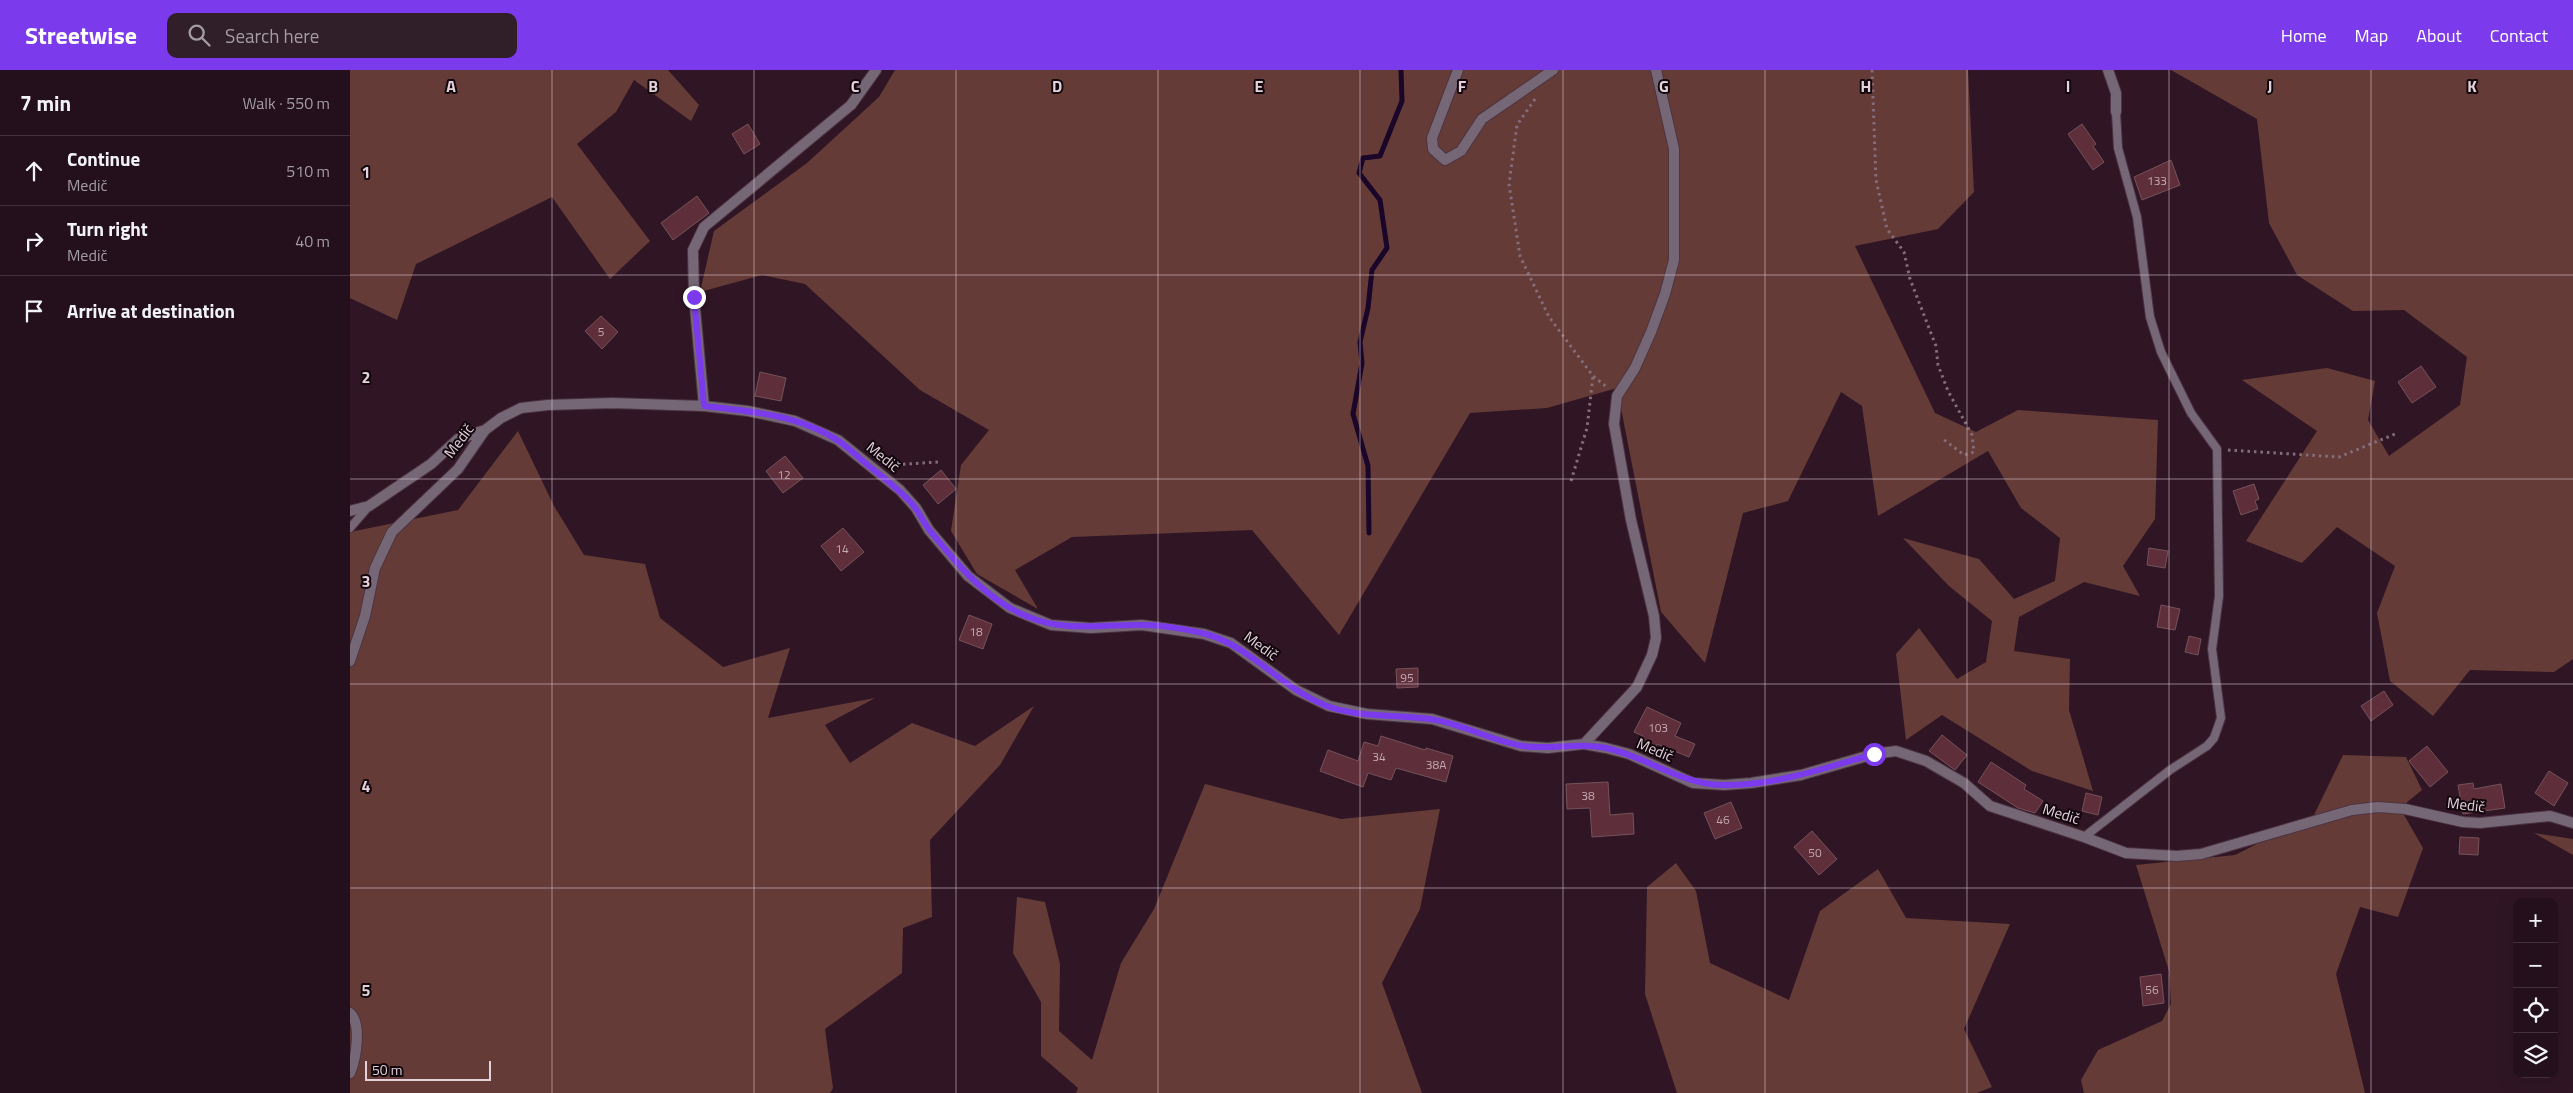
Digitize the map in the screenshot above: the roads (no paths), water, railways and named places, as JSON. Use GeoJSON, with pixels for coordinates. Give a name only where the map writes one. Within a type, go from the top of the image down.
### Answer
{"type":"FeatureCollection","features":[{"type":"Feature","properties":{"kind":"street"},"geometry":{"type":"LineString","coordinates":[[704,406],[694,297],[693,250],[704,227],[851,105],[876,70]]}},
{"type":"Feature","properties":{"kind":"street"},"geometry":{"type":"LineString","coordinates":[[1458,70],[1432,138],[1433,150],[1445,160],[1461,151],[1482,119],[1553,70]]}},
{"type":"Feature","properties":{"kind":"street"},"geometry":{"type":"LineString","coordinates":[[1584,744],[1637,686],[1652,655],[1656,638],[1654,616],[1631,520],[1614,424],[1618,396],[1635,368],[1652,332],[1666,294],[1674,260],[1674,149],[1656,70]]}},
{"type":"Feature","properties":{"kind":"street"},"geometry":{"type":"LineString","coordinates":[[2108,70],[2116,93],[2116,112]]}},
{"type":"Feature","properties":{"kind":"street","name":"Medič"},"geometry":{"type":"LineString","coordinates":[[350,660],[364,616],[375,568],[392,532],[458,469],[486,430],[521,408],[548,405],[612,403],[704,406],[748,411],[795,421],[838,440],[900,490],[916,508],[929,530],[968,576],[1010,608],[1051,625],[1091,628],[1142,625],[1204,634],[1231,643],[1296,690],[1328,706],[1367,714],[1432,719],[1521,746],[1548,748],[1584,744],[1629,754],[1693,783],[1724,785],[1800,775],[1874,754],[1896,751],[1926,762],[1964,782],[1990,806],[2126,853],[2177,856],[2221,850],[2352,810],[2378,807],[2405,808],[2463,822],[2498,822],[2550,816],[2573,823]]}},
{"type":"Feature","properties":{"kind":"street"},"geometry":{"type":"LineString","coordinates":[[350,511],[369,506],[431,464],[458,439],[486,430]]}},
{"type":"Feature","properties":{"kind":"street"},"geometry":{"type":"LineString","coordinates":[[350,1013],[353,1016],[357,1040],[354,1065],[350,1073]]}},
{"type":"Feature","properties":{"kind":"lane"},"geometry":{"type":"LineString","coordinates":[[2084,837],[2170,770],[2207,746],[2218,729],[2221,718],[2212,649],[2219,596],[2217,449],[2191,413],[2161,352],[2150,317],[2137,217],[2118,148],[2116,112]]}},
{"type":"Feature","properties":{"kind":"lane"},"geometry":{"type":"LineString","coordinates":[[350,528],[369,506]]}},
{"type":"Feature","properties":{"kind":"waterway"},"geometry":{"type":"LineString","coordinates":[[1369,533],[1368,466],[1353,414],[1362,363],[1360,342],[1368,308],[1372,270],[1387,248],[1380,200],[1359,173],[1363,158],[1380,156],[1402,101],[1401,70]]}}]}
